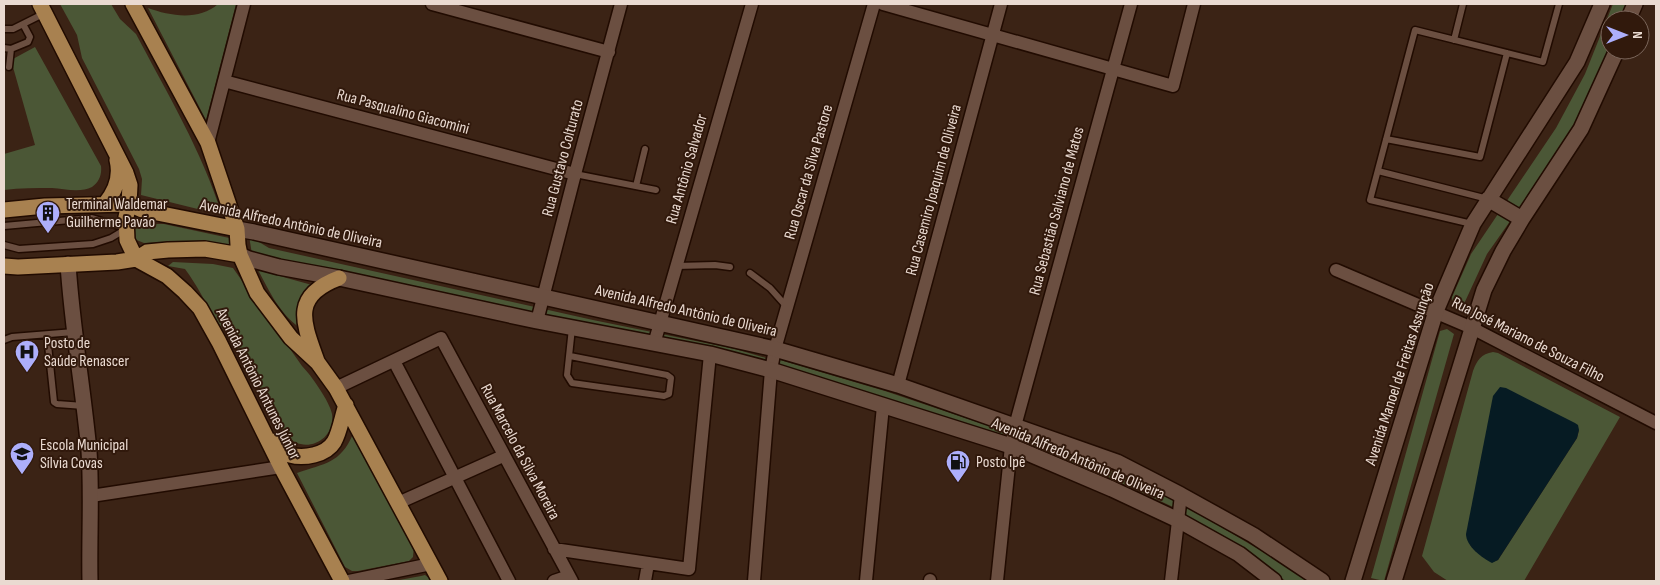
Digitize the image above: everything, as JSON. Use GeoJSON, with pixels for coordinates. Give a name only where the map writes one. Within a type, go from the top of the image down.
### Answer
{"type":"FeatureCollection","features":[{"type":"Feature","properties":{"kind":"main road"},"geometry":{"type":"LineString","coordinates":[[134,4],[208,143],[237,229],[240,255],[253,285],[266,307],[291,338],[318,363],[336,388],[440,581]]}},
{"type":"Feature","properties":{"kind":"main road","name":"Avenida Manoel de Freitas Assunção"},"geometry":{"type":"LineString","coordinates":[[1353,581],[1436,311],[1473,224],[1577,62],[1602,4]]}},
{"type":"Feature","properties":{"kind":"main road"},"geometry":{"type":"LineString","coordinates":[[45,9],[126,173],[130,185],[126,216],[127,240],[136,259]]}},
{"type":"Feature","properties":{"kind":"main road"},"geometry":{"type":"LineString","coordinates":[[1394,581],[1484,290],[1522,219],[1581,129],[1612,60]]}},
{"type":"Feature","properties":{"kind":"main road"},"geometry":{"type":"LineString","coordinates":[[105,204],[117,184],[118,164],[113,147]]}},
{"type":"Feature","properties":{"kind":"main road"},"geometry":{"type":"LineString","coordinates":[[1488,199],[1522,219]]}},
{"type":"Feature","properties":{"kind":"main road","name":"Avenida Alfredo Antônio de Oliveira"},"geometry":{"type":"LineString","coordinates":[[4,210],[45,206],[129,204],[142,210],[254,232],[543,298],[775,348],[898,385],[1117,462],[1253,535],[1322,581]]}},
{"type":"Feature","properties":{"kind":"main road","name":"Avenida Alfredo Antônio de Oliveira"},"geometry":{"type":"LineString","coordinates":[[4,266],[117,262],[136,259],[147,252],[205,249],[240,255],[279,267],[339,278],[537,321],[710,354],[771,370],[1011,446],[1112,489],[1178,520],[1239,554],[1274,581]]}},
{"type":"Feature","properties":{"kind":"main road","name":"Avenida Antônio Antunes Júnior"},"geometry":{"type":"LineString","coordinates":[[136,259],[167,276],[200,308],[281,467],[342,581]]}},
{"type":"Feature","properties":{"kind":"main road"},"geometry":{"type":"LineString","coordinates":[[68,264],[89,453],[90,581]]}},
{"type":"Feature","properties":{"kind":"main road"},"geometry":{"type":"LineString","coordinates":[[318,363],[306,329],[304,313],[316,289],[339,278]]}},
{"type":"Feature","properties":{"kind":"main road"},"geometry":{"type":"LineString","coordinates":[[266,436],[281,450],[292,455],[310,455],[325,451],[334,442],[346,405]]}},
{"type":"Feature","properties":{"kind":"street"},"geometry":{"type":"LineString","coordinates":[[208,143],[244,4]]}},
{"type":"Feature","properties":{"kind":"street"},"geometry":{"type":"LineString","coordinates":[[432,4],[608,52]]}},
{"type":"Feature","properties":{"kind":"street","name":"Rua Gustavo Colturato"},"geometry":{"type":"LineString","coordinates":[[537,321],[621,4]]}},
{"type":"Feature","properties":{"kind":"street","name":"Rua Antônio Salvador"},"geometry":{"type":"LineString","coordinates":[[654,344],[752,4]]}},
{"type":"Feature","properties":{"kind":"street","name":"Rua Oscar da Silva Pastore"},"geometry":{"type":"LineString","coordinates":[[754,581],[771,370],[775,348],[874,4]]}},
{"type":"Feature","properties":{"kind":"street"},"geometry":{"type":"LineString","coordinates":[[883,4],[1173,86],[1194,4]]}},
{"type":"Feature","properties":{"kind":"street","name":"Rua Casemiro Joaquim de Oliveira"},"geometry":{"type":"LineString","coordinates":[[898,385],[1001,4]]}},
{"type":"Feature","properties":{"kind":"street","name":"Rua Sebastião Salviano de Matos"},"geometry":{"type":"LineString","coordinates":[[997,581],[1011,446],[1015,426],[1131,4]]}},
{"type":"Feature","properties":{"kind":"street","name":"Rua Pasqualino Giacomini"},"geometry":{"type":"LineString","coordinates":[[224,82],[575,174]]}},
{"type":"Feature","properties":{"kind":"street","name":"Rua José Mariano de Souza Filho"},"geometry":{"type":"LineString","coordinates":[[1336,270],[1436,311],[1472,328],[1653,421]]}},
{"type":"Feature","properties":{"kind":"street","name":"Rua Marcelo da Silva Moreira"},"geometry":{"type":"LineString","coordinates":[[394,361],[441,338],[570,579]]}},
{"type":"Feature","properties":{"kind":"street"},"geometry":{"type":"LineString","coordinates":[[554,549],[689,569],[710,354]]}},
{"type":"Feature","properties":{"kind":"street"},"geometry":{"type":"LineString","coordinates":[[336,388],[394,361],[509,581]]}},
{"type":"Feature","properties":{"kind":"street"},"geometry":{"type":"LineString","coordinates":[[866,581],[883,406]]}},
{"type":"Feature","properties":{"kind":"street"},"geometry":{"type":"LineString","coordinates":[[398,503],[504,456]]}},
{"type":"Feature","properties":{"kind":"street"},"geometry":{"type":"LineString","coordinates":[[90,496],[281,467]]}},
{"type":"Feature","properties":{"kind":"street"},"geometry":{"type":"LineString","coordinates":[[1171,581],[1181,495]]}},
{"type":"Feature","properties":{"kind":"street"},"geometry":{"type":"LineString","coordinates":[[348,581],[431,564]]}},
{"type":"Feature","properties":{"kind":"street"},"geometry":{"type":"LineString","coordinates":[[645,581],[648,564]]}},
{"type":"Feature","properties":{"kind":"street"},"geometry":{"type":"LineString","coordinates":[[554,581],[570,579]]}},
{"type":"Feature","properties":{"kind":"lane"},"geometry":{"type":"LineString","coordinates":[[1454,40],[1463,4]]}},
{"type":"Feature","properties":{"kind":"lane"},"geometry":{"type":"LineString","coordinates":[[1473,224],[1370,200],[1415,30],[1543,62],[1559,4]]}},
{"type":"Feature","properties":{"kind":"lane"},"geometry":{"type":"LineString","coordinates":[[4,29],[13,30],[45,9]]}},
{"type":"Feature","properties":{"kind":"lane"},"geometry":{"type":"LineString","coordinates":[[9,67],[7,48],[28,42],[30,37],[23,24]]}},
{"type":"Feature","properties":{"kind":"lane"},"geometry":{"type":"LineString","coordinates":[[1386,139],[1480,157],[1507,53]]}},
{"type":"Feature","properties":{"kind":"lane"},"geometry":{"type":"LineString","coordinates":[[636,186],[645,149]]}},
{"type":"Feature","properties":{"kind":"lane"},"geometry":{"type":"LineString","coordinates":[[1378,171],[1488,199]]}},
{"type":"Feature","properties":{"kind":"lane"},"geometry":{"type":"LineString","coordinates":[[575,174],[656,190]]}},
{"type":"Feature","properties":{"kind":"lane"},"geometry":{"type":"LineString","coordinates":[[4,226],[92,218],[127,228]]}},
{"type":"Feature","properties":{"kind":"lane"},"geometry":{"type":"LineString","coordinates":[[4,245],[19,249],[94,244],[111,238],[127,228]]}},
{"type":"Feature","properties":{"kind":"lane"},"geometry":{"type":"LineString","coordinates":[[676,266],[714,264],[730,267]]}},
{"type":"Feature","properties":{"kind":"lane"},"geometry":{"type":"LineString","coordinates":[[750,273],[770,288],[787,307]]}},
{"type":"Feature","properties":{"kind":"lane"},"geometry":{"type":"LineString","coordinates":[[570,356],[667,375],[670,378],[669,394],[664,396],[572,383],[567,375],[572,328]]}},
{"type":"Feature","properties":{"kind":"lane"},"geometry":{"type":"LineString","coordinates":[[4,340],[75,332]]}},
{"type":"Feature","properties":{"kind":"lane"},"geometry":{"type":"LineString","coordinates":[[47,335],[54,402],[57,404],[84,406]]}},
{"type":"Feature","properties":{"kind":"green space"},"geometry":{"type":"Polygon","coordinates":[[[60,4],[111,4],[120,19],[136,34],[194,145],[222,215],[141,195],[142,179],[139,169],[82,58],[77,35],[60,4]]]}},
{"type":"Feature","properties":{"kind":"green space"},"geometry":{"type":"Polygon","coordinates":[[[218,4],[236,4],[206,120],[148,8],[175,15],[193,15],[202,13],[218,4]]]}},
{"type":"Feature","properties":{"kind":"green space"},"geometry":{"type":"Polygon","coordinates":[[[1613,4],[1628,4],[1626,10],[1611,10],[1613,4]]]}},
{"type":"Feature","properties":{"kind":"green space"},"geometry":{"type":"Polygon","coordinates":[[[1600,36],[1600,60],[1605,60],[1582,112],[1558,153],[1487,254],[1463,306],[1457,310],[1452,307],[1452,297],[1471,254],[1556,128],[1585,74],[1600,36]]]}},
{"type":"Feature","properties":{"kind":"green space"},"geometry":{"type":"Polygon","coordinates":[[[35,47],[101,166],[100,178],[88,189],[34,188],[4,190],[4,154],[35,145],[11,60],[35,47]]]}},
{"type":"Feature","properties":{"kind":"green space"},"geometry":{"type":"Polygon","coordinates":[[[148,224],[164,224],[234,239],[233,246],[202,241],[144,243],[134,239],[132,231],[148,224]]]}},
{"type":"Feature","properties":{"kind":"green space"},"geometry":{"type":"Polygon","coordinates":[[[249,236],[269,248],[593,320],[735,349],[766,358],[763,362],[252,254],[249,236]]]}},
{"type":"Feature","properties":{"kind":"green space"},"geometry":{"type":"Polygon","coordinates":[[[173,262],[213,264],[233,268],[328,403],[332,414],[332,423],[324,438],[310,444],[301,444],[293,441],[284,433],[242,356],[215,318],[185,269],[168,266],[173,262]]]}},
{"type":"Feature","properties":{"kind":"green space"},"geometry":{"type":"Polygon","coordinates":[[[258,270],[312,285],[300,328],[286,316],[258,270]]]}},
{"type":"Feature","properties":{"kind":"green space"},"geometry":{"type":"Polygon","coordinates":[[[1447,329],[1454,334],[1384,581],[1371,578],[1440,331],[1447,329]]]}},
{"type":"Feature","properties":{"kind":"green space"},"geometry":{"type":"Polygon","coordinates":[[[1493,352],[1620,417],[1524,581],[1448,581],[1434,572],[1422,556],[1473,371],[1480,358],[1485,354],[1493,352]],[[1579,430],[1470,545],[1492,562],[1498,560],[1577,438],[1579,430]]]}},
{"type":"Feature","properties":{"kind":"green space"},"geometry":{"type":"Polygon","coordinates":[[[780,360],[885,391],[1007,432],[1009,438],[778,367],[776,362],[780,360]]]}},
{"type":"Feature","properties":{"kind":"green space"},"geometry":{"type":"Polygon","coordinates":[[[353,434],[414,545],[413,557],[409,561],[358,571],[352,571],[345,567],[297,473],[324,464],[337,457],[348,444],[353,434]]]}},
{"type":"Feature","properties":{"kind":"green space"},"geometry":{"type":"Polygon","coordinates":[[[1022,435],[1061,452],[1173,494],[1173,507],[1100,473],[1017,445],[1022,435]]]}},
{"type":"Feature","properties":{"kind":"green space"},"geometry":{"type":"Polygon","coordinates":[[[1184,505],[1312,581],[1286,581],[1258,564],[1220,535],[1182,514],[1184,505]]]}},
{"type":"Feature","properties":{"kind":"green space"},"geometry":{"type":"Polygon","coordinates":[[[425,575],[433,581],[394,581],[421,576],[425,575]]]}},
{"type":"Feature","properties":{"kind":"water"},"geometry":{"type":"Polygon","coordinates":[[[1500,387],[1506,388],[1575,423],[1578,425],[1579,430],[1577,438],[1498,560],[1492,563],[1479,555],[1469,543],[1466,534],[1493,396],[1500,387]]]}},
{"type":"Feature","properties":{"kind":"place","name":"Terminal Waldemar Guilherme Pavão"},"geometry":{"type":"Point","coordinates":[48,234]}},
{"type":"Feature","properties":{"kind":"place","name":"Posto de Saúde Renascer"},"geometry":{"type":"Point","coordinates":[27,373]}},
{"type":"Feature","properties":{"kind":"place","name":"Escola Municipal Sílvia Covas"},"geometry":{"type":"Point","coordinates":[22,475]}},
{"type":"Feature","properties":{"kind":"place","name":"Posto Ipê"},"geometry":{"type":"Point","coordinates":[958,483]}}]}
